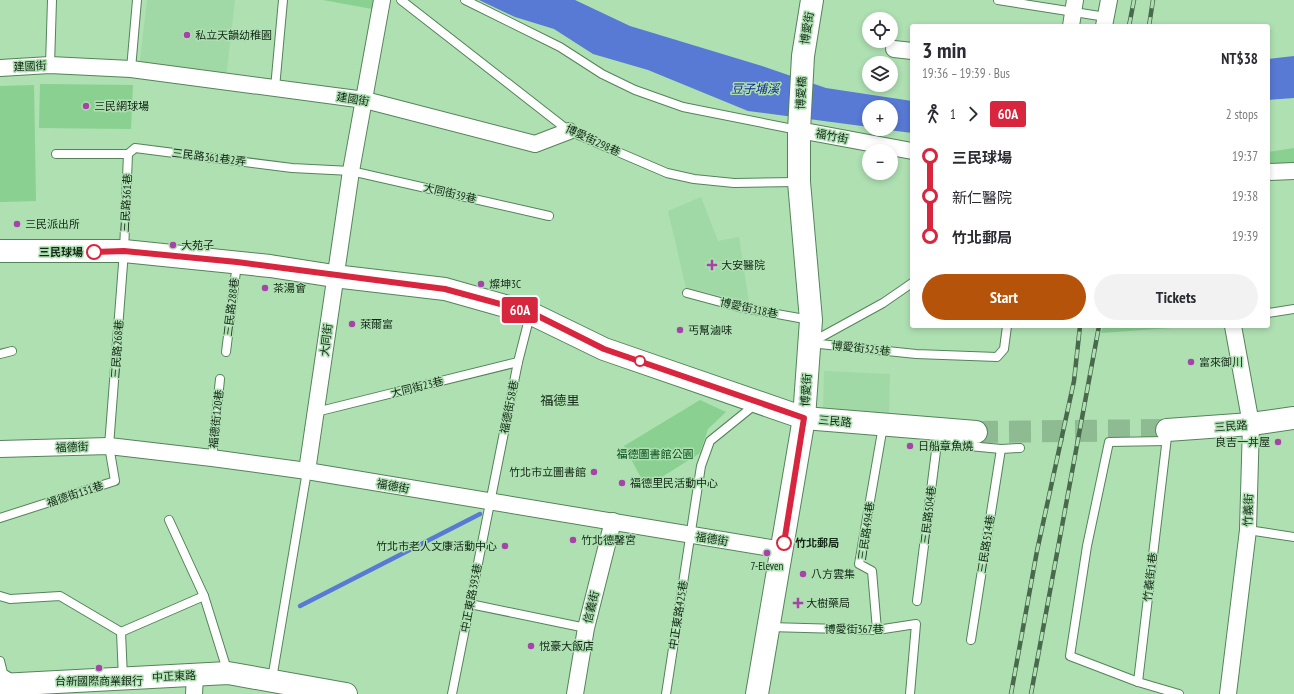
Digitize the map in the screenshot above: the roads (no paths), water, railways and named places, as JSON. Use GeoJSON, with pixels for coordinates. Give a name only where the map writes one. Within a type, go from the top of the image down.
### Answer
{"type":"FeatureCollection","features":[{"type":"Feature","properties":{"kind":"street","name":"大同街"},"geometry":{"type":"LineString","coordinates":[[307,471],[334,276],[351,171],[382,0]]}},
{"type":"Feature","properties":{"kind":"street","name":"博愛街"},"geometry":{"type":"LineString","coordinates":[[803,56],[812,0]]}},
{"type":"Feature","properties":{"kind":"street"},"geometry":{"type":"LineString","coordinates":[[1105,22],[1109,0]]}},
{"type":"Feature","properties":{"kind":"street"},"geometry":{"type":"LineString","coordinates":[[894,49],[910,51]]}},
{"type":"Feature","properties":{"kind":"street","name":"博愛橋"},"geometry":{"type":"LineString","coordinates":[[799,130],[803,56]]}},
{"type":"Feature","properties":{"kind":"street","name":"建國街"},"geometry":{"type":"LineString","coordinates":[[0,68],[50,65],[131,69],[365,100],[535,144],[569,131]]}},
{"type":"Feature","properties":{"kind":"street","name":"福竹街"},"geometry":{"type":"LineString","coordinates":[[799,130],[910,151]]}},
{"type":"Feature","properties":{"kind":"street","name":"博愛街"},"geometry":{"type":"LineString","coordinates":[[758,694],[804,418],[810,343],[811,320],[799,182],[799,130]]}},
{"type":"Feature","properties":{"kind":"street"},"geometry":{"type":"LineString","coordinates":[[1270,172],[1294,171]]}},
{"type":"Feature","properties":{"kind":"street","name":"三民路"},"geometry":{"type":"LineString","coordinates":[[0,252],[124,251],[237,262],[334,276],[445,289],[530,312],[604,349],[804,418],[883,425],[941,437],[976,432]]}},
{"type":"Feature","properties":{"kind":"street","name":"竹義街"},"geometry":{"type":"LineString","coordinates":[[1228,694],[1248,530],[1251,424],[1233,328]]}},
{"type":"Feature","properties":{"kind":"street","name":"三民路"},"geometry":{"type":"LineString","coordinates":[[1167,435],[1294,418]]}},
{"type":"Feature","properties":{"kind":"street","name":"福德街"},"geometry":{"type":"LineString","coordinates":[[0,449],[109,446],[212,458],[307,471],[783,550]]}},
{"type":"Feature","properties":{"kind":"street","name":"信義街"},"geometry":{"type":"LineString","coordinates":[[575,694],[586,628],[613,522]]}},
{"type":"Feature","properties":{"kind":"street","name":"中正東路"},"geometry":{"type":"LineString","coordinates":[[13,687],[124,679],[194,685],[228,673],[346,694]]}},
{"type":"Feature","properties":{"kind":"lane"},"geometry":{"type":"LineString","coordinates":[[50,65],[52,0]]}},
{"type":"Feature","properties":{"kind":"lane"},"geometry":{"type":"LineString","coordinates":[[131,69],[137,0]]}},
{"type":"Feature","properties":{"kind":"lane"},"geometry":{"type":"LineString","coordinates":[[275,88],[283,0]]}},
{"type":"Feature","properties":{"kind":"lane","name":"博愛街298巷"},"geometry":{"type":"LineString","coordinates":[[401,0],[569,131],[667,173],[694,179],[734,183],[799,182]]}},
{"type":"Feature","properties":{"kind":"lane"},"geometry":{"type":"LineString","coordinates":[[465,0],[560,47],[602,74],[635,90],[683,107],[799,130]]}},
{"type":"Feature","properties":{"kind":"lane"},"geometry":{"type":"LineString","coordinates":[[998,0],[1073,13],[1105,22]]}},
{"type":"Feature","properties":{"kind":"lane","name":"三民路361巷2弄"},"geometry":{"type":"LineString","coordinates":[[56,154],[128,154],[135,148],[292,168],[351,171]]}},
{"type":"Feature","properties":{"kind":"lane","name":"三民路361巷"},"geometry":{"type":"LineString","coordinates":[[124,251],[128,154]]}},
{"type":"Feature","properties":{"kind":"lane","name":"大同街39巷"},"geometry":{"type":"LineString","coordinates":[[351,171],[549,216]]}},
{"type":"Feature","properties":{"kind":"lane","name":"三民路268巷"},"geometry":{"type":"LineString","coordinates":[[109,446],[124,251]]}},
{"type":"Feature","properties":{"kind":"lane","name":"三民路288巷"},"geometry":{"type":"LineString","coordinates":[[226,352],[237,262]]}},
{"type":"Feature","properties":{"kind":"lane","name":"博愛街325巷"},"geometry":{"type":"LineString","coordinates":[[810,343],[883,303],[910,284]]}},
{"type":"Feature","properties":{"kind":"lane","name":"博愛街318巷"},"geometry":{"type":"LineString","coordinates":[[687,293],[738,307],[811,320]]}},
{"type":"Feature","properties":{"kind":"lane"},"geometry":{"type":"LineString","coordinates":[[1270,313],[1294,309]]}},
{"type":"Feature","properties":{"kind":"lane","name":"福德街58巷"},"geometry":{"type":"LineString","coordinates":[[491,502],[518,362],[530,312]]}},
{"type":"Feature","properties":{"kind":"lane","name":"博愛街325巷"},"geometry":{"type":"LineString","coordinates":[[810,343],[916,354],[997,357],[1004,349],[1007,328]]}},
{"type":"Feature","properties":{"kind":"lane"},"geometry":{"type":"LineString","coordinates":[[0,354],[12,351]]}},
{"type":"Feature","properties":{"kind":"lane","name":"大同街23巷"},"geometry":{"type":"LineString","coordinates":[[316,412],[518,362]]}},
{"type":"Feature","properties":{"kind":"lane","name":"福德街120巷"},"geometry":{"type":"LineString","coordinates":[[212,458],[220,379]]}},
{"type":"Feature","properties":{"kind":"lane","name":"中正東路425巷"},"geometry":{"type":"LineString","coordinates":[[666,694],[701,466],[710,441],[758,403]]}},
{"type":"Feature","properties":{"kind":"lane","name":"三民路494巷"},"geometry":{"type":"LineString","coordinates":[[877,630],[872,571],[859,564],[883,425]]}},
{"type":"Feature","properties":{"kind":"lane"},"geometry":{"type":"LineString","coordinates":[[1167,435],[1109,442],[1087,546],[1070,656],[1138,682],[1179,694]]}},
{"type":"Feature","properties":{"kind":"lane","name":"竹義街1巷"},"geometry":{"type":"LineString","coordinates":[[1138,682],[1167,435]]}},
{"type":"Feature","properties":{"kind":"lane"},"geometry":{"type":"LineString","coordinates":[[941,437],[1001,449],[1020,448]]}},
{"type":"Feature","properties":{"kind":"lane","name":"三民路504巷"},"geometry":{"type":"LineString","coordinates":[[918,601],[941,437]]}},
{"type":"Feature","properties":{"kind":"lane","name":"福德街131巷"},"geometry":{"type":"LineString","coordinates":[[0,518],[115,482],[109,446]]}},
{"type":"Feature","properties":{"kind":"lane","name":"三民路514巷"},"geometry":{"type":"LineString","coordinates":[[971,640],[1001,449]]}},
{"type":"Feature","properties":{"kind":"lane","name":"大同街"},"geometry":{"type":"LineString","coordinates":[[272,680],[307,471]]}},
{"type":"Feature","properties":{"kind":"lane","name":"中正東路393巷"},"geometry":{"type":"LineString","coordinates":[[452,694],[491,502]]}},
{"type":"Feature","properties":{"kind":"lane"},"geometry":{"type":"LineString","coordinates":[[169,520],[204,596],[228,673]]}},
{"type":"Feature","properties":{"kind":"lane"},"geometry":{"type":"LineString","coordinates":[[1248,530],[1294,537]]}},
{"type":"Feature","properties":{"kind":"lane"},"geometry":{"type":"LineString","coordinates":[[0,596],[10,600],[60,596],[121,632]]}},
{"type":"Feature","properties":{"kind":"lane"},"geometry":{"type":"LineString","coordinates":[[121,632],[204,596]]}},
{"type":"Feature","properties":{"kind":"lane"},"geometry":{"type":"LineString","coordinates":[[470,604],[586,628]]}},
{"type":"Feature","properties":{"kind":"lane","name":"博愛街367巷"},"geometry":{"type":"LineString","coordinates":[[769,627],[877,630],[916,624],[910,694]]}},
{"type":"Feature","properties":{"kind":"lane"},"geometry":{"type":"LineString","coordinates":[[121,632],[124,679]]}},
{"type":"Feature","properties":{"kind":"lane"},"geometry":{"type":"LineString","coordinates":[[0,661],[4,673],[13,687]]}},
{"type":"Feature","properties":{"kind":"water","name":"豆子埔溪"},"geometry":{"type":"Polygon","coordinates":[[[479,0],[575,0],[630,26],[762,66],[826,88],[910,101],[910,133],[898,131],[898,100],[862,100],[862,126],[748,111],[648,70],[593,54],[554,29],[515,17],[479,0]]]}},
{"type":"Feature","properties":{"kind":"water"},"geometry":{"type":"Polygon","coordinates":[[[1294,56],[1294,98],[1270,100],[1270,59],[1294,56]]]}},
{"type":"Feature","properties":{"kind":"waterway"},"geometry":{"type":"LineString","coordinates":[[300,606],[480,514]]}},
{"type":"Feature","properties":{"kind":"tunnel"},"geometry":{"type":"LineString","coordinates":[[976,432],[1167,430]]}},
{"type":"Feature","properties":{"kind":"railway"},"geometry":{"type":"LineString","coordinates":[[1129,24],[1134,0]]}},
{"type":"Feature","properties":{"kind":"railway"},"geometry":{"type":"LineString","coordinates":[[1149,24],[1153,0]]}},
{"type":"Feature","properties":{"kind":"railway"},"geometry":{"type":"LineString","coordinates":[[1011,694],[1037,551],[1074,381],[1080,328]]}},
{"type":"Feature","properties":{"kind":"railway"},"geometry":{"type":"LineString","coordinates":[[1031,694],[1099,328]]}},
{"type":"Feature","properties":{"kind":"place","name":"私立天韻幼稚園"},"geometry":{"type":"Point","coordinates":[187,35]}},
{"type":"Feature","properties":{"kind":"place","name":"三民網球場"},"geometry":{"type":"Point","coordinates":[86,106]}},
{"type":"Feature","properties":{"kind":"place","name":"三民派出所"},"geometry":{"type":"Point","coordinates":[17,224]}},
{"type":"Feature","properties":{"kind":"place","name":"大苑子"},"geometry":{"type":"Point","coordinates":[173,245]}},
{"type":"Feature","properties":{"kind":"place","name":"三民球場"},"geometry":{"type":"Point","coordinates":[94,252]}},
{"type":"Feature","properties":{"kind":"place","name":"大安醫院"},"geometry":{"type":"Point","coordinates":[712,265]}},
{"type":"Feature","properties":{"kind":"place","name":"燦坤3C"},"geometry":{"type":"Point","coordinates":[481,284]}},
{"type":"Feature","properties":{"kind":"place","name":"茶湯會"},"geometry":{"type":"Point","coordinates":[265,288]}},
{"type":"Feature","properties":{"kind":"place","name":"萊爾富"},"geometry":{"type":"Point","coordinates":[352,324]}},
{"type":"Feature","properties":{"kind":"place","name":"丐幫滷味"},"geometry":{"type":"Point","coordinates":[680,330]}},
{"type":"Feature","properties":{"kind":"place","name":"富來御川"},"geometry":{"type":"Point","coordinates":[1191,362]}},
{"type":"Feature","properties":{"kind":"place","name":"良吉一丼屋"},"geometry":{"type":"Point","coordinates":[1278,442]}},
{"type":"Feature","properties":{"kind":"place","name":"日船章魚燒"},"geometry":{"type":"Point","coordinates":[910,446]}},
{"type":"Feature","properties":{"kind":"place","name":"竹北市立圖書館"},"geometry":{"type":"Point","coordinates":[594,472]}},
{"type":"Feature","properties":{"kind":"place","name":"福德里民活動中心"},"geometry":{"type":"Point","coordinates":[622,483]}},
{"type":"Feature","properties":{"kind":"place","name":"竹北德馨宮"},"geometry":{"type":"Point","coordinates":[573,540]}},
{"type":"Feature","properties":{"kind":"place","name":"竹北郵局"},"geometry":{"type":"Point","coordinates":[784,543]}},
{"type":"Feature","properties":{"kind":"place","name":"竹北市老人文康活動中心"},"geometry":{"type":"Point","coordinates":[505,546]}},
{"type":"Feature","properties":{"kind":"place","name":"7-Eleven"},"geometry":{"type":"Point","coordinates":[767,553]}},
{"type":"Feature","properties":{"kind":"place","name":"八方雲集"},"geometry":{"type":"Point","coordinates":[803,574]}},
{"type":"Feature","properties":{"kind":"place","name":"大樹藥局"},"geometry":{"type":"Point","coordinates":[798,603]}},
{"type":"Feature","properties":{"kind":"place","name":"悅豪大飯店"},"geometry":{"type":"Point","coordinates":[531,646]}},
{"type":"Feature","properties":{"kind":"place","name":"台新國際商業銀行"},"geometry":{"type":"Point","coordinates":[99,668]}},
{"type":"Feature","properties":{"kind":"district","name":"福德里"},"geometry":{"type":"Point","coordinates":[560,400]}},
{"type":"Feature","properties":{"kind":"park label","name":"福德圖書館公園"},"geometry":{"type":"Point","coordinates":[655,454]}}]}
